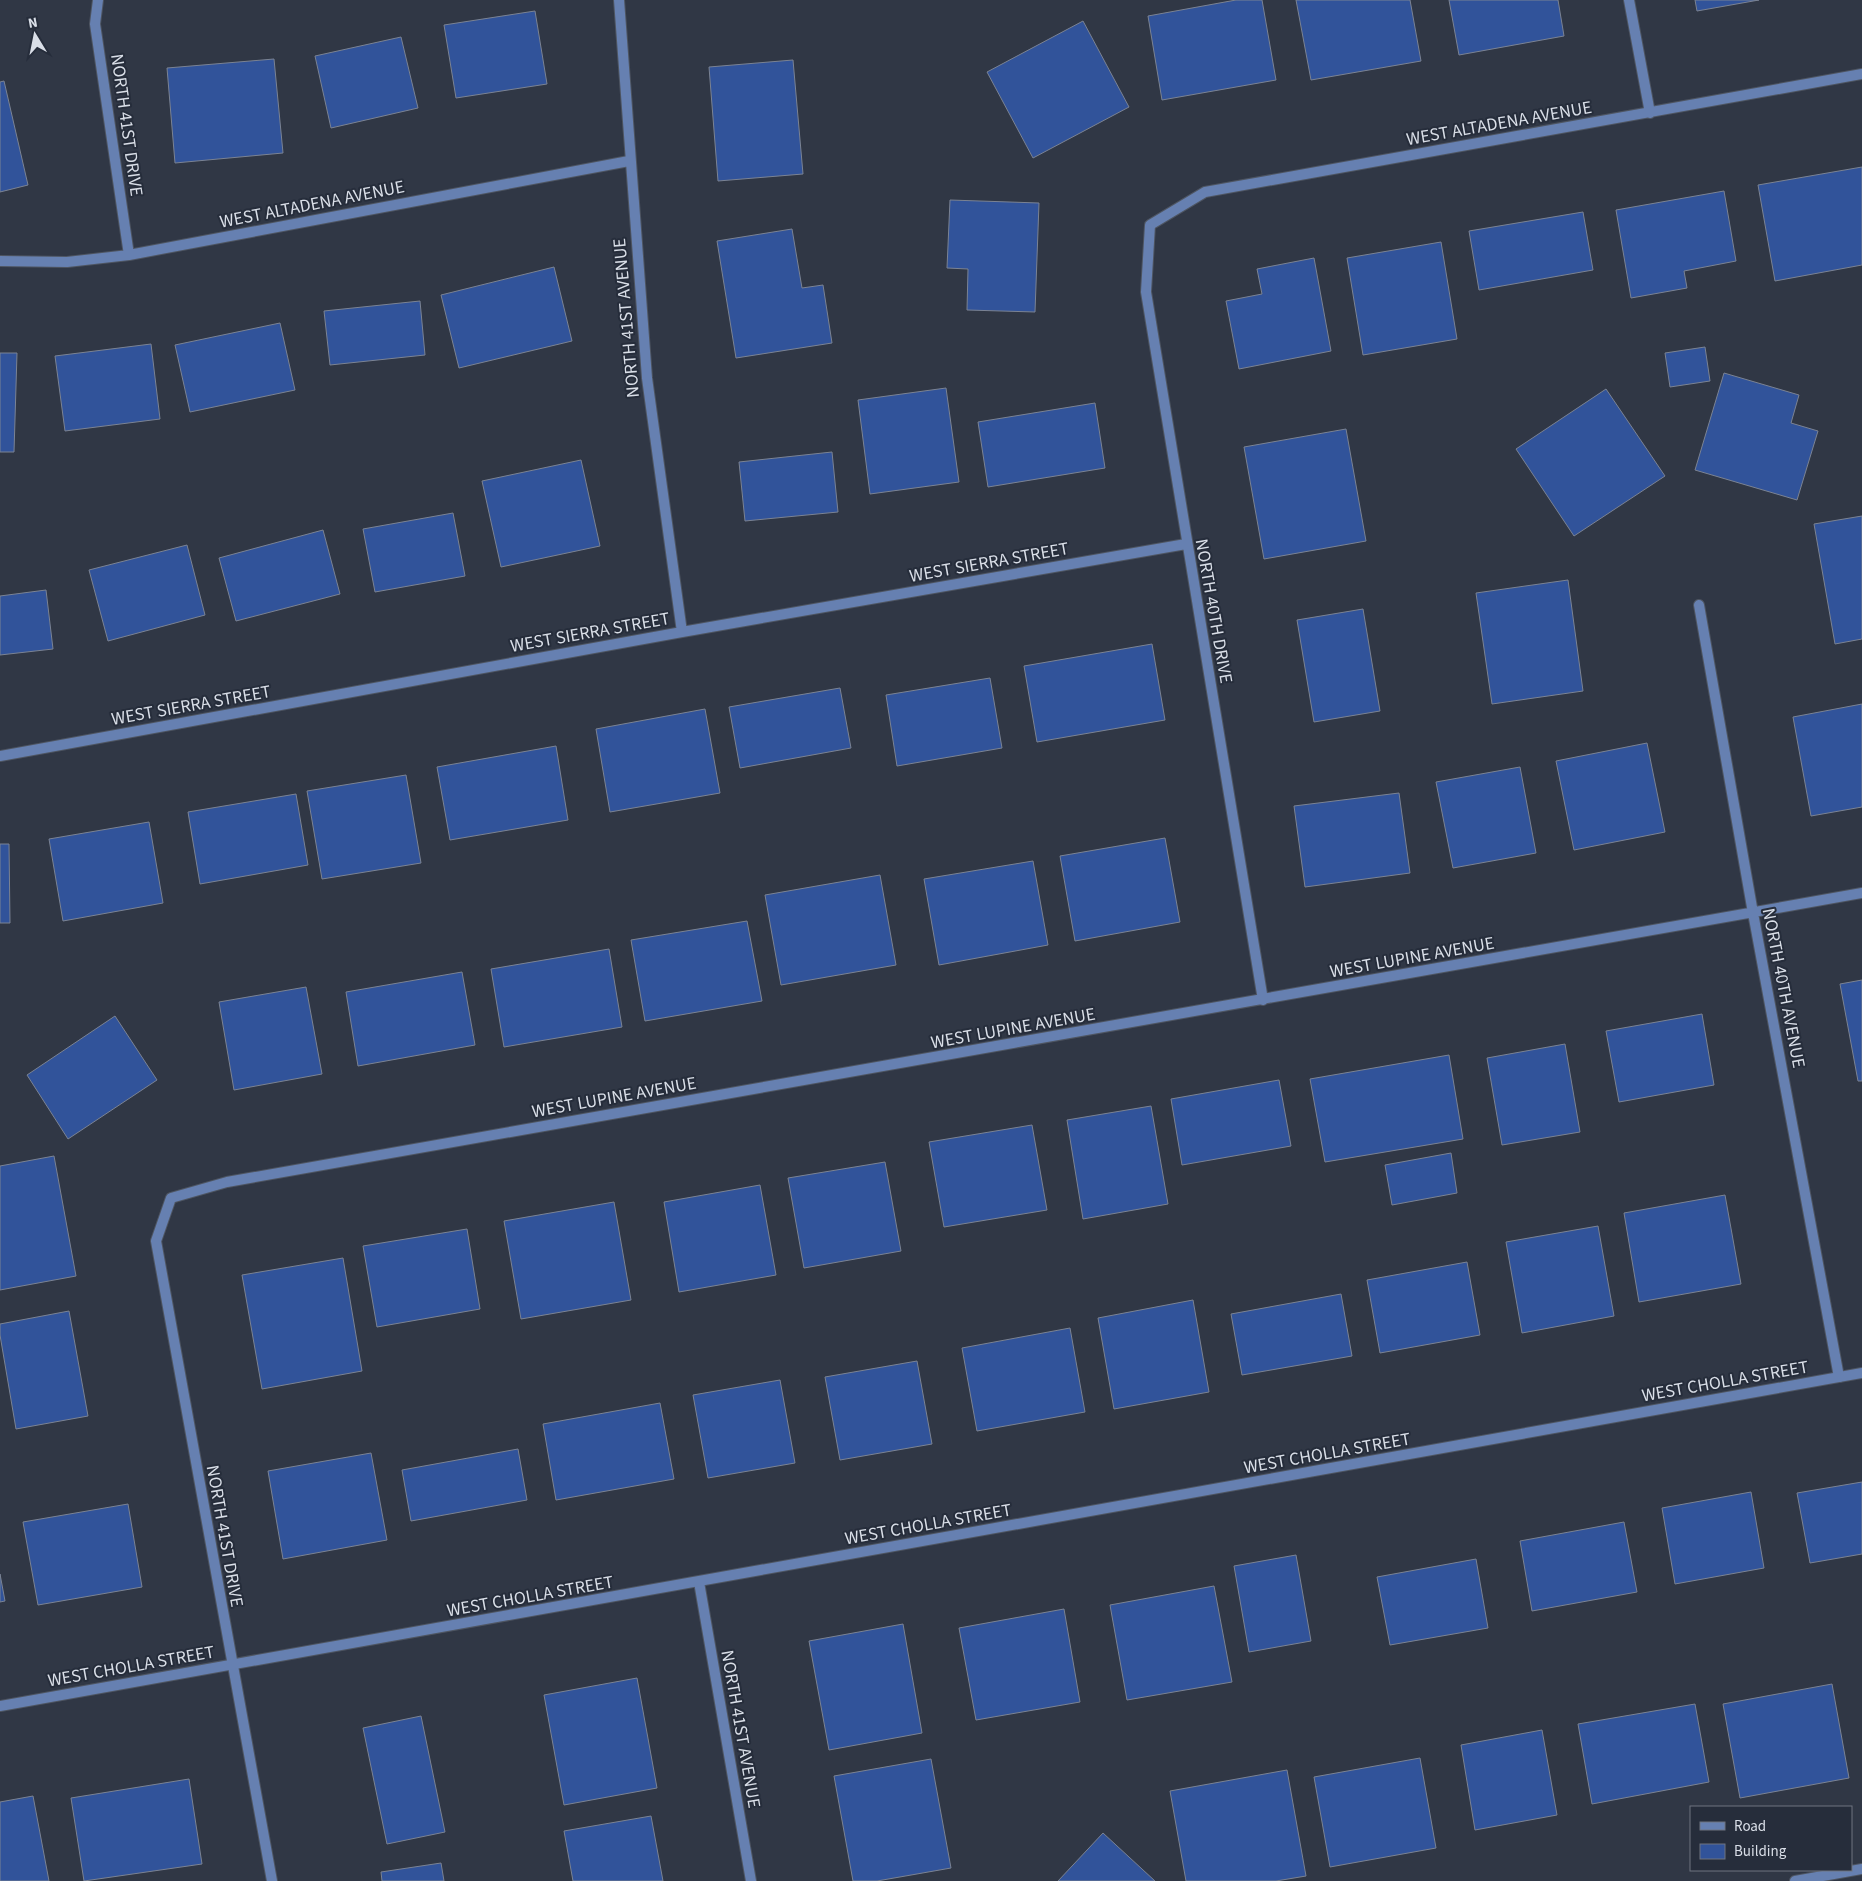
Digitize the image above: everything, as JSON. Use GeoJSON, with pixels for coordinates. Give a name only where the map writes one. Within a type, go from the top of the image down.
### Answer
{"type":"FeatureCollection","features":[{"type":"Feature","properties":{"kind":"street","name":"NORTH 41ST DRIVE"},"geometry":{"type":"LineString","coordinates":[[98,0],[95,24],[129,255]]}},
{"type":"Feature","properties":{"kind":"street","name":"NORTH 41ST AVENUE"},"geometry":{"type":"LineString","coordinates":[[619,0],[646,378],[682,632]]}},
{"type":"Feature","properties":{"kind":"street"},"geometry":{"type":"LineString","coordinates":[[1629,0],[1650,113]]}},
{"type":"Feature","properties":{"kind":"street","name":"WEST ALTADENA AVENUE"},"geometry":{"type":"LineString","coordinates":[[1150,225],[1204,192],[1862,74]]}},
{"type":"Feature","properties":{"kind":"street","name":"WEST ALTADENA AVENUE"},"geometry":{"type":"LineString","coordinates":[[0,261],[67,262],[129,255],[629,161]]}},
{"type":"Feature","properties":{"kind":"street","name":"NORTH 40TH DRIVE"},"geometry":{"type":"LineString","coordinates":[[1150,225],[1146,292],[1186,544],[1263,1000]]}},
{"type":"Feature","properties":{"kind":"street","name":"WEST SIERRA STREET"},"geometry":{"type":"LineString","coordinates":[[0,756],[682,632],[1186,544]]}},
{"type":"Feature","properties":{"kind":"street","name":"NORTH 40TH AVENUE"},"geometry":{"type":"LineString","coordinates":[[1699,605],[1753,913],[1839,1377]]}},
{"type":"Feature","properties":{"kind":"street","name":"WEST LUPINE AVENUE"},"geometry":{"type":"LineString","coordinates":[[171,1198],[227,1182],[1862,893]]}},
{"type":"Feature","properties":{"kind":"street","name":"NORTH 41ST DRIVE"},"geometry":{"type":"LineString","coordinates":[[171,1198],[156,1241],[231,1665],[272,1881]]}},
{"type":"Feature","properties":{"kind":"street","name":"WEST CHOLLA STREET"},"geometry":{"type":"LineString","coordinates":[[0,1706],[1862,1373]]}},
{"type":"Feature","properties":{"kind":"street","name":"NORTH 41ST AVENUE"},"geometry":{"type":"LineString","coordinates":[[699,1582],[751,1881]]}},
{"type":"Feature","properties":{"kind":"street"},"geometry":{"type":"LineString","coordinates":[[1795,1881],[1851,1871]]}},
{"type":"Feature","properties":{"kind":"building"},"geometry":{"type":"Polygon","coordinates":[[[1236,0],[1262,0],[1276,80],[1162,100],[1148,16],[1236,0]]]}},
{"type":"Feature","properties":{"kind":"building"},"geometry":{"type":"Polygon","coordinates":[[[1296,0],[1410,0],[1421,61],[1311,80],[1296,0]]]}},
{"type":"Feature","properties":{"kind":"building"},"geometry":{"type":"Polygon","coordinates":[[[1449,0],[1558,0],[1564,36],[1459,55],[1449,0]]]}},
{"type":"Feature","properties":{"kind":"building"},"geometry":{"type":"Polygon","coordinates":[[[1695,0],[1759,0],[1697,11],[1695,0]]]}},
{"type":"Feature","properties":{"kind":"building"},"geometry":{"type":"Polygon","coordinates":[[[535,11],[547,84],[456,98],[444,25],[535,11]]]}},
{"type":"Feature","properties":{"kind":"building"},"geometry":{"type":"Polygon","coordinates":[[[1083,21],[1129,107],[1033,158],[987,72],[1083,21]]]}},
{"type":"Feature","properties":{"kind":"building"},"geometry":{"type":"Polygon","coordinates":[[[401,37],[418,108],[331,128],[315,56],[401,37]]]}},
{"type":"Feature","properties":{"kind":"building"},"geometry":{"type":"Polygon","coordinates":[[[274,59],[283,153],[175,163],[167,68],[274,59]]]}},
{"type":"Feature","properties":{"kind":"building"},"geometry":{"type":"Polygon","coordinates":[[[793,60],[803,174],[718,181],[709,67],[793,60]]]}},
{"type":"Feature","properties":{"kind":"building"},"geometry":{"type":"Polygon","coordinates":[[[4,81],[28,185],[0,192],[0,82],[4,81]]]}},
{"type":"Feature","properties":{"kind":"building"},"geometry":{"type":"Polygon","coordinates":[[[1862,167],[1862,265],[1775,281],[1758,185],[1862,167]]]}},
{"type":"Feature","properties":{"kind":"building"},"geometry":{"type":"Polygon","coordinates":[[[1724,191],[1736,261],[1684,271],[1687,288],[1631,298],[1616,210],[1724,191]]]}},
{"type":"Feature","properties":{"kind":"building"},"geometry":{"type":"Polygon","coordinates":[[[950,200],[1039,203],[1035,312],[967,310],[968,269],[947,268],[950,200]]]}},
{"type":"Feature","properties":{"kind":"building"},"geometry":{"type":"Polygon","coordinates":[[[1583,212],[1593,270],[1479,290],[1469,231],[1583,212]]]}},
{"type":"Feature","properties":{"kind":"building"},"geometry":{"type":"Polygon","coordinates":[[[792,229],[802,288],[823,285],[832,343],[736,358],[717,241],[792,229]]]}},
{"type":"Feature","properties":{"kind":"building"},"geometry":{"type":"Polygon","coordinates":[[[1441,242],[1457,339],[1363,355],[1347,258],[1441,242]]]}},
{"type":"Feature","properties":{"kind":"building"},"geometry":{"type":"Polygon","coordinates":[[[1314,258],[1331,351],[1239,369],[1226,301],[1262,294],[1257,269],[1314,258]]]}},
{"type":"Feature","properties":{"kind":"building"},"geometry":{"type":"Polygon","coordinates":[[[554,267],[572,341],[459,368],[441,295],[554,267]]]}},
{"type":"Feature","properties":{"kind":"building"},"geometry":{"type":"Polygon","coordinates":[[[420,301],[425,355],[330,365],[324,311],[420,301]]]}},
{"type":"Feature","properties":{"kind":"building"},"geometry":{"type":"Polygon","coordinates":[[[280,323],[295,390],[190,412],[175,345],[280,323]]]}},
{"type":"Feature","properties":{"kind":"building"},"geometry":{"type":"Polygon","coordinates":[[[151,344],[160,419],[65,431],[55,356],[151,344]]]}},
{"type":"Feature","properties":{"kind":"building"},"geometry":{"type":"Polygon","coordinates":[[[1705,347],[1710,381],[1670,387],[1665,353],[1705,347]]]}},
{"type":"Feature","properties":{"kind":"building"},"geometry":{"type":"Polygon","coordinates":[[[0,353],[17,353],[14,452],[0,452],[0,353]]]}},
{"type":"Feature","properties":{"kind":"building"},"geometry":{"type":"Polygon","coordinates":[[[1724,373],[1799,395],[1791,423],[1818,431],[1797,500],[1695,470],[1724,373]]]}},
{"type":"Feature","properties":{"kind":"building"},"geometry":{"type":"Polygon","coordinates":[[[946,388],[959,482],[870,494],[858,400],[946,388]]]}},
{"type":"Feature","properties":{"kind":"building"},"geometry":{"type":"Polygon","coordinates":[[[1606,389],[1665,476],[1574,536],[1516,449],[1606,389]]]}},
{"type":"Feature","properties":{"kind":"building"},"geometry":{"type":"Polygon","coordinates":[[[1095,403],[1105,468],[988,487],[978,422],[1095,403]]]}},
{"type":"Feature","properties":{"kind":"building"},"geometry":{"type":"Polygon","coordinates":[[[1346,429],[1366,541],[1264,559],[1244,447],[1346,429]]]}},
{"type":"Feature","properties":{"kind":"building"},"geometry":{"type":"Polygon","coordinates":[[[832,452],[838,512],[745,521],[739,462],[832,452]]]}},
{"type":"Feature","properties":{"kind":"building"},"geometry":{"type":"Polygon","coordinates":[[[581,460],[600,546],[501,567],[482,481],[581,460]]]}},
{"type":"Feature","properties":{"kind":"building"},"geometry":{"type":"Polygon","coordinates":[[[453,513],[465,576],[375,592],[363,529],[453,513]]]}},
{"type":"Feature","properties":{"kind":"building"},"geometry":{"type":"Polygon","coordinates":[[[1862,516],[1862,639],[1835,644],[1814,524],[1862,516]]]}},
{"type":"Feature","properties":{"kind":"building"},"geometry":{"type":"Polygon","coordinates":[[[323,530],[340,594],[236,621],[219,558],[323,530]]]}},
{"type":"Feature","properties":{"kind":"building"},"geometry":{"type":"Polygon","coordinates":[[[187,545],[205,615],[108,641],[89,570],[187,545]]]}},
{"type":"Feature","properties":{"kind":"building"},"geometry":{"type":"Polygon","coordinates":[[[1568,580],[1583,691],[1492,704],[1476,593],[1568,580]]]}},
{"type":"Feature","properties":{"kind":"building"},"geometry":{"type":"Polygon","coordinates":[[[46,590],[53,649],[0,655],[0,596],[46,590]]]}},
{"type":"Feature","properties":{"kind":"building"},"geometry":{"type":"Polygon","coordinates":[[[1363,609],[1380,711],[1314,722],[1297,620],[1363,609]]]}},
{"type":"Feature","properties":{"kind":"building"},"geometry":{"type":"Polygon","coordinates":[[[1152,644],[1165,720],[1037,742],[1024,666],[1152,644]]]}},
{"type":"Feature","properties":{"kind":"building"},"geometry":{"type":"Polygon","coordinates":[[[990,678],[1002,748],[897,766],[886,695],[990,678]]]}},
{"type":"Feature","properties":{"kind":"building"},"geometry":{"type":"Polygon","coordinates":[[[840,688],[851,748],[740,768],[729,707],[840,688]]]}},
{"type":"Feature","properties":{"kind":"building"},"geometry":{"type":"Polygon","coordinates":[[[1862,704],[1862,807],[1811,816],[1793,717],[1862,704]]]}},
{"type":"Feature","properties":{"kind":"building"},"geometry":{"type":"Polygon","coordinates":[[[705,709],[720,793],[610,812],[596,729],[705,709]]]}},
{"type":"Feature","properties":{"kind":"building"},"geometry":{"type":"Polygon","coordinates":[[[1647,743],[1665,832],[1574,850],[1556,761],[1647,743]]]}},
{"type":"Feature","properties":{"kind":"building"},"geometry":{"type":"Polygon","coordinates":[[[556,746],[568,820],[450,840],[437,767],[556,746]]]}},
{"type":"Feature","properties":{"kind":"building"},"geometry":{"type":"Polygon","coordinates":[[[1520,767],[1536,853],[1453,868],[1436,782],[1520,767]]]}},
{"type":"Feature","properties":{"kind":"building"},"geometry":{"type":"Polygon","coordinates":[[[406,775],[421,863],[322,879],[307,791],[406,775]]]}},
{"type":"Feature","properties":{"kind":"building"},"geometry":{"type":"Polygon","coordinates":[[[1399,793],[1410,873],[1305,887],[1294,806],[1399,793]]]}},
{"type":"Feature","properties":{"kind":"building"},"geometry":{"type":"Polygon","coordinates":[[[296,794],[308,865],[200,884],[188,812],[296,794]]]}},
{"type":"Feature","properties":{"kind":"building"},"geometry":{"type":"Polygon","coordinates":[[[149,822],[163,903],[63,921],[49,839],[149,822]]]}},
{"type":"Feature","properties":{"kind":"building"},"geometry":{"type":"Polygon","coordinates":[[[1165,838],[1180,922],[1075,941],[1060,856],[1165,838]]]}},
{"type":"Feature","properties":{"kind":"building"},"geometry":{"type":"Polygon","coordinates":[[[0,844],[9,844],[10,923],[0,923],[0,844]]]}},
{"type":"Feature","properties":{"kind":"building"},"geometry":{"type":"Polygon","coordinates":[[[1033,861],[1048,945],[939,965],[924,879],[1033,861]]]}},
{"type":"Feature","properties":{"kind":"building"},"geometry":{"type":"Polygon","coordinates":[[[880,875],[896,965],[781,985],[765,895],[880,875]]]}},
{"type":"Feature","properties":{"kind":"building"},"geometry":{"type":"Polygon","coordinates":[[[747,921],[762,1001],[645,1021],[631,940],[747,921]]]}},
{"type":"Feature","properties":{"kind":"building"},"geometry":{"type":"Polygon","coordinates":[[[609,949],[622,1027],[504,1047],[491,969],[609,949]]]}},
{"type":"Feature","properties":{"kind":"building"},"geometry":{"type":"Polygon","coordinates":[[[462,972],[475,1045],[358,1066],[346,992],[462,972]]]}},
{"type":"Feature","properties":{"kind":"building"},"geometry":{"type":"Polygon","coordinates":[[[1862,980],[1862,1081],[1858,1081],[1840,984],[1862,980]]]}},
{"type":"Feature","properties":{"kind":"building"},"geometry":{"type":"Polygon","coordinates":[[[306,987],[322,1074],[234,1090],[219,1002],[306,987]]]}},
{"type":"Feature","properties":{"kind":"building"},"geometry":{"type":"Polygon","coordinates":[[[1702,1014],[1714,1085],[1619,1102],[1606,1031],[1702,1014]]]}},
{"type":"Feature","properties":{"kind":"building"},"geometry":{"type":"Polygon","coordinates":[[[115,1016],[157,1080],[68,1139],[27,1075],[115,1016]]]}},
{"type":"Feature","properties":{"kind":"building"},"geometry":{"type":"Polygon","coordinates":[[[1565,1044],[1580,1132],[1502,1145],[1487,1058],[1565,1044]]]}},
{"type":"Feature","properties":{"kind":"building"},"geometry":{"type":"Polygon","coordinates":[[[1449,1055],[1463,1139],[1325,1162],[1310,1079],[1449,1055]]]}},
{"type":"Feature","properties":{"kind":"building"},"geometry":{"type":"Polygon","coordinates":[[[1279,1080],[1291,1146],[1182,1165],[1171,1099],[1279,1080]]]}},
{"type":"Feature","properties":{"kind":"building"},"geometry":{"type":"Polygon","coordinates":[[[1151,1106],[1168,1204],[1083,1219],[1067,1120],[1151,1106]]]}},
{"type":"Feature","properties":{"kind":"building"},"geometry":{"type":"Polygon","coordinates":[[[1032,1125],[1047,1210],[944,1227],[929,1142],[1032,1125]]]}},
{"type":"Feature","properties":{"kind":"building"},"geometry":{"type":"Polygon","coordinates":[[[1451,1153],[1457,1193],[1392,1205],[1385,1165],[1451,1153]]]}},
{"type":"Feature","properties":{"kind":"building"},"geometry":{"type":"Polygon","coordinates":[[[54,1156],[76,1276],[0,1290],[0,1166],[54,1156]]]}},
{"type":"Feature","properties":{"kind":"building"},"geometry":{"type":"Polygon","coordinates":[[[885,1162],[901,1251],[804,1268],[788,1178],[885,1162]]]}},
{"type":"Feature","properties":{"kind":"building"},"geometry":{"type":"Polygon","coordinates":[[[760,1185],[776,1275],[679,1292],[664,1202],[760,1185]]]}},
{"type":"Feature","properties":{"kind":"building"},"geometry":{"type":"Polygon","coordinates":[[[1725,1195],[1741,1284],[1639,1302],[1624,1213],[1725,1195]]]}},
{"type":"Feature","properties":{"kind":"building"},"geometry":{"type":"Polygon","coordinates":[[[614,1202],[631,1300],[521,1319],[504,1221],[614,1202]]]}},
{"type":"Feature","properties":{"kind":"building"},"geometry":{"type":"Polygon","coordinates":[[[1598,1226],[1614,1316],[1522,1333],[1506,1242],[1598,1226]]]}},
{"type":"Feature","properties":{"kind":"building"},"geometry":{"type":"Polygon","coordinates":[[[467,1229],[480,1309],[377,1327],[363,1246],[467,1229]]]}},
{"type":"Feature","properties":{"kind":"building"},"geometry":{"type":"Polygon","coordinates":[[[343,1258],[362,1371],[262,1389],[242,1275],[343,1258]]]}},
{"type":"Feature","properties":{"kind":"building"},"geometry":{"type":"Polygon","coordinates":[[[1467,1262],[1480,1335],[1380,1353],[1367,1280],[1467,1262]]]}},
{"type":"Feature","properties":{"kind":"building"},"geometry":{"type":"Polygon","coordinates":[[[1341,1294],[1352,1356],[1242,1375],[1231,1314],[1341,1294]]]}},
{"type":"Feature","properties":{"kind":"building"},"geometry":{"type":"Polygon","coordinates":[[[1193,1300],[1209,1392],[1114,1409],[1098,1318],[1193,1300]]]}},
{"type":"Feature","properties":{"kind":"building"},"geometry":{"type":"Polygon","coordinates":[[[69,1311],[88,1416],[16,1429],[0,1335],[0,1324],[69,1311]]]}},
{"type":"Feature","properties":{"kind":"building"},"geometry":{"type":"Polygon","coordinates":[[[1070,1328],[1085,1412],[977,1431],[962,1348],[1070,1328]]]}},
{"type":"Feature","properties":{"kind":"building"},"geometry":{"type":"Polygon","coordinates":[[[917,1361],[932,1444],[840,1460],[825,1377],[917,1361]]]}},
{"type":"Feature","properties":{"kind":"building"},"geometry":{"type":"Polygon","coordinates":[[[780,1380],[795,1463],[708,1478],[693,1395],[780,1380]]]}},
{"type":"Feature","properties":{"kind":"building"},"geometry":{"type":"Polygon","coordinates":[[[660,1403],[674,1479],[556,1500],[543,1424],[660,1403]]]}},
{"type":"Feature","properties":{"kind":"building"},"geometry":{"type":"Polygon","coordinates":[[[518,1449],[527,1500],[411,1521],[402,1470],[518,1449]]]}},
{"type":"Feature","properties":{"kind":"building"},"geometry":{"type":"Polygon","coordinates":[[[371,1453],[387,1540],[283,1559],[268,1471],[371,1453]]]}},
{"type":"Feature","properties":{"kind":"building"},"geometry":{"type":"Polygon","coordinates":[[[1862,1482],[1862,1554],[1810,1563],[1797,1493],[1862,1482]]]}},
{"type":"Feature","properties":{"kind":"building"},"geometry":{"type":"Polygon","coordinates":[[[1751,1492],[1764,1568],[1675,1584],[1662,1508],[1751,1492]]]}},
{"type":"Feature","properties":{"kind":"building"},"geometry":{"type":"Polygon","coordinates":[[[128,1504],[142,1587],[38,1605],[23,1522],[128,1504]]]}},
{"type":"Feature","properties":{"kind":"building"},"geometry":{"type":"Polygon","coordinates":[[[1624,1522],[1637,1592],[1532,1611],[1520,1541],[1624,1522]]]}},
{"type":"Feature","properties":{"kind":"building"},"geometry":{"type":"Polygon","coordinates":[[[1296,1555],[1311,1641],[1249,1652],[1234,1566],[1296,1555]]]}},
{"type":"Feature","properties":{"kind":"building"},"geometry":{"type":"Polygon","coordinates":[[[1476,1559],[1488,1628],[1390,1645],[1377,1577],[1476,1559]]]}},
{"type":"Feature","properties":{"kind":"building"},"geometry":{"type":"Polygon","coordinates":[[[0,1574],[5,1601],[0,1602],[0,1574]]]}},
{"type":"Feature","properties":{"kind":"building"},"geometry":{"type":"Polygon","coordinates":[[[1214,1586],[1232,1682],[1127,1700],[1110,1605],[1214,1586]]]}},
{"type":"Feature","properties":{"kind":"building"},"geometry":{"type":"Polygon","coordinates":[[[1064,1609],[1080,1702],[976,1720],[959,1628],[1064,1609]]]}},
{"type":"Feature","properties":{"kind":"building"},"geometry":{"type":"Polygon","coordinates":[[[903,1624],[922,1733],[829,1750],[809,1641],[903,1624]]]}},
{"type":"Feature","properties":{"kind":"building"},"geometry":{"type":"Polygon","coordinates":[[[637,1678],[657,1788],[564,1805],[544,1695],[637,1678]]]}},
{"type":"Feature","properties":{"kind":"building"},"geometry":{"type":"Polygon","coordinates":[[[1832,1684],[1849,1778],[1740,1798],[1723,1704],[1832,1684]]]}},
{"type":"Feature","properties":{"kind":"building"},"geometry":{"type":"Polygon","coordinates":[[[1695,1704],[1709,1782],[1592,1804],[1578,1724],[1695,1704]]]}},
{"type":"Feature","properties":{"kind":"building"},"geometry":{"type":"Polygon","coordinates":[[[421,1716],[445,1832],[387,1844],[363,1728],[421,1716]]]}},
{"type":"Feature","properties":{"kind":"building"},"geometry":{"type":"Polygon","coordinates":[[[1542,1730],[1557,1815],[1475,1830],[1461,1745],[1542,1730]]]}},
{"type":"Feature","properties":{"kind":"building"},"geometry":{"type":"Polygon","coordinates":[[[1420,1758],[1436,1848],[1330,1867],[1314,1777],[1420,1758]]]}},
{"type":"Feature","properties":{"kind":"building"},"geometry":{"type":"Polygon","coordinates":[[[931,1759],[951,1868],[877,1881],[853,1881],[834,1776],[931,1759]]]}},
{"type":"Feature","properties":{"kind":"building"},"geometry":{"type":"Polygon","coordinates":[[[1287,1770],[1306,1876],[1276,1881],[1186,1881],[1170,1791],[1287,1770]]]}},
{"type":"Feature","properties":{"kind":"building"},"geometry":{"type":"Polygon","coordinates":[[[189,1779],[202,1864],[84,1881],[71,1798],[189,1779]]]}},
{"type":"Feature","properties":{"kind":"building"},"geometry":{"type":"Polygon","coordinates":[[[33,1796],[49,1881],[0,1881],[0,1802],[33,1796]]]}},
{"type":"Feature","properties":{"kind":"building"},"geometry":{"type":"Polygon","coordinates":[[[651,1816],[663,1881],[573,1881],[564,1831],[651,1816]]]}},
{"type":"Feature","properties":{"kind":"building"},"geometry":{"type":"Polygon","coordinates":[[[1103,1833],[1155,1881],[1058,1881],[1103,1833]]]}},
{"type":"Feature","properties":{"kind":"building"},"geometry":{"type":"Polygon","coordinates":[[[441,1863],[444,1881],[382,1881],[381,1872],[441,1863]]]}}]}
